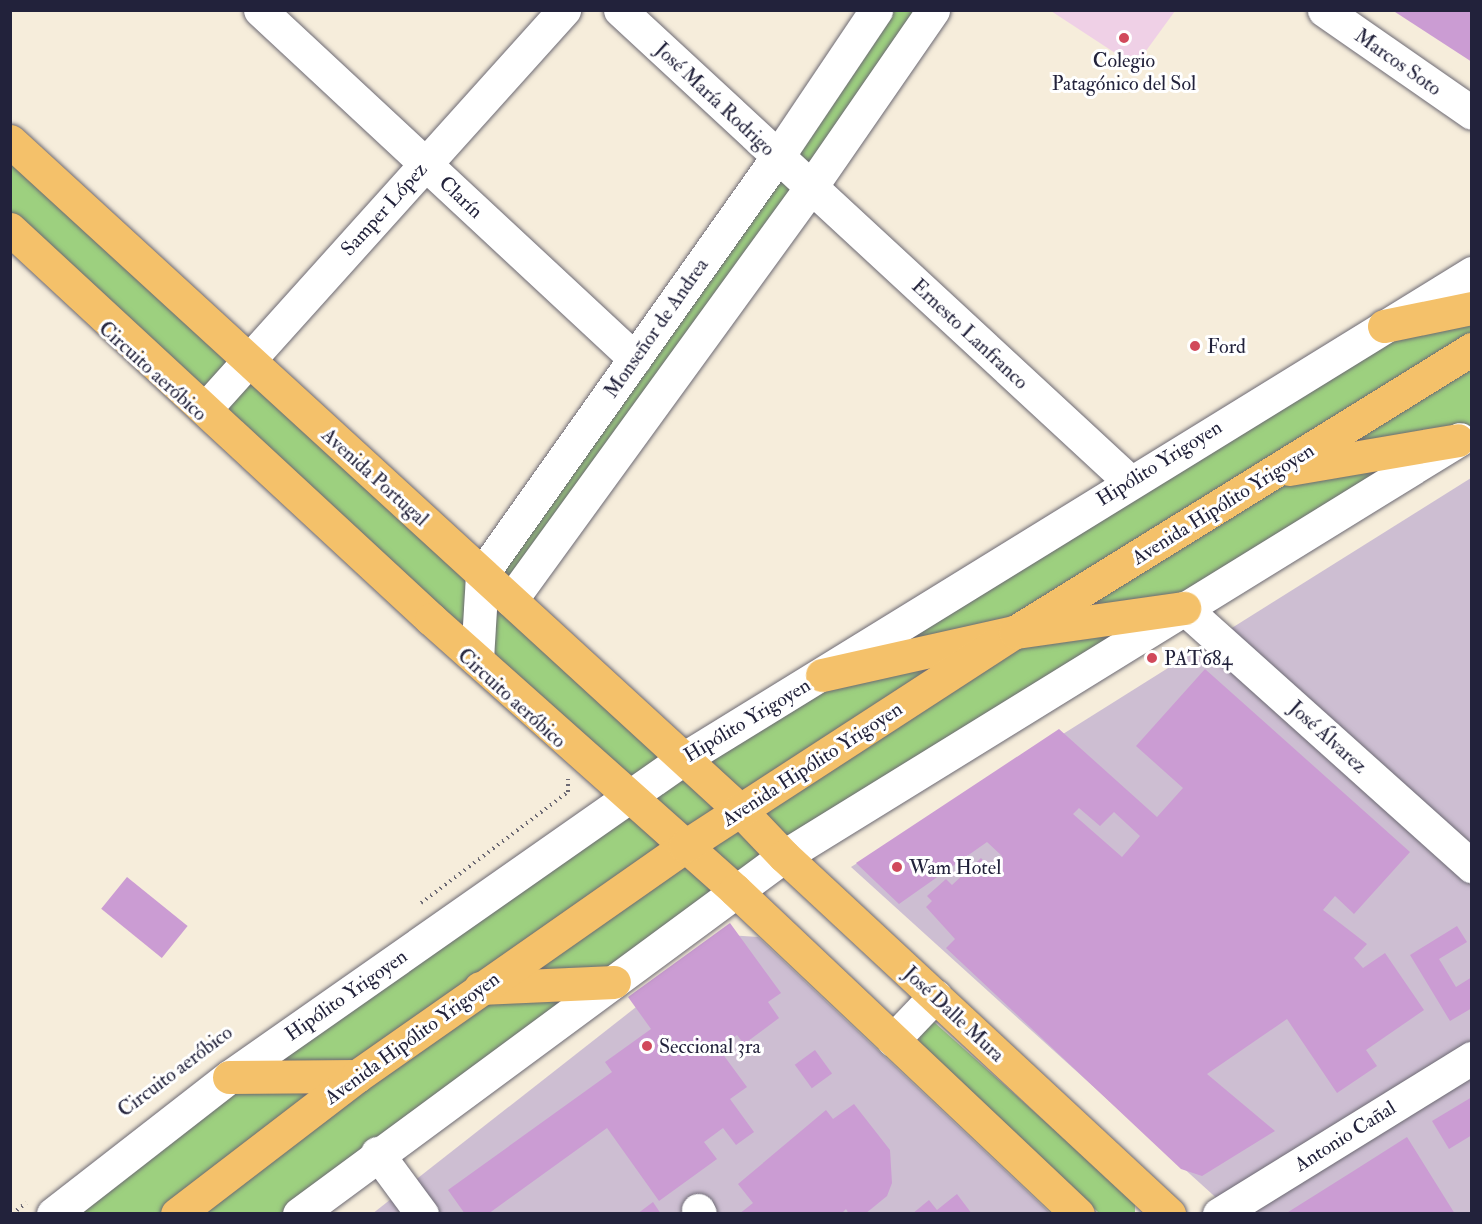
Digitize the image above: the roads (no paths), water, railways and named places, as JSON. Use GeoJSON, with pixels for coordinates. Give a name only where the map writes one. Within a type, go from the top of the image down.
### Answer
{"type":"FeatureCollection","features":[{"type":"Feature","properties":{"kind":"main road","name":"Avenida Portugal"},"geometry":{"type":"LineString","coordinates":[[10,141],[741,811]]}},
{"type":"Feature","properties":{"kind":"main road"},"geometry":{"type":"LineString","coordinates":[[10,229],[477,659],[735,890],[1078,1214]]}},
{"type":"Feature","properties":{"kind":"main road"},"geometry":{"type":"LineString","coordinates":[[1384,326],[1472,308]]}},
{"type":"Feature","properties":{"kind":"main road","name":"Avenida Hipólito Yrigoyen"},"geometry":{"type":"LineString","coordinates":[[177,1214],[357,1076],[685,846],[1015,632],[1472,349]]}},
{"type":"Feature","properties":{"kind":"main road"},"geometry":{"type":"LineString","coordinates":[[1276,471],[1465,436]]}},
{"type":"Feature","properties":{"kind":"main road"},"geometry":{"type":"LineString","coordinates":[[822,675],[1015,632],[1184,608]]}},
{"type":"Feature","properties":{"kind":"main road","name":"José Dalle Mura"},"geometry":{"type":"LineString","coordinates":[[741,811],[784,856],[1169,1214]]}},
{"type":"Feature","properties":{"kind":"main road"},"geometry":{"type":"LineString","coordinates":[[480,988],[614,982]]}},
{"type":"Feature","properties":{"kind":"main road"},"geometry":{"type":"LineString","coordinates":[[229,1077],[357,1076]]}},
{"type":"Feature","properties":{"kind":"street","name":"Clarín"},"geometry":{"type":"LineString","coordinates":[[260,10],[634,359]]}},
{"type":"Feature","properties":{"kind":"street","name":"Samper López"},"geometry":{"type":"LineString","coordinates":[[204,409],[564,10]]}},
{"type":"Feature","properties":{"kind":"street","name":"José María Rodrigo"},"geometry":{"type":"LineString","coordinates":[[620,10],[811,187]]}},
{"type":"Feature","properties":{"kind":"street","name":"Monseñor de Andrea"},"geometry":{"type":"LineString","coordinates":[[482,574],[778,156],[876,10]]}},
{"type":"Feature","properties":{"kind":"street","name":"Monseñor de Andrea"},"geometry":{"type":"LineString","coordinates":[[511,600],[811,187],[933,10]]}},
{"type":"Feature","properties":{"kind":"street","name":"Marcos Soto"},"geometry":{"type":"LineString","coordinates":[[1324,10],[1472,113]]}},
{"type":"Feature","properties":{"kind":"street","name":"Ernesto Lanfranco"},"geometry":{"type":"LineString","coordinates":[[811,187],[1129,481]]}},
{"type":"Feature","properties":{"kind":"street","name":"Hipólito Yrigoyen"},"geometry":{"type":"LineString","coordinates":[[42,1206],[683,759],[822,675],[1129,481],[1472,273]]}},
{"type":"Feature","properties":{"kind":"street"},"geometry":{"type":"LineString","coordinates":[[299,1214],[377,1153],[784,856],[1465,436]]}},
{"type":"Feature","properties":{"kind":"street"},"geometry":{"type":"LineString","coordinates":[[477,659],[482,574]]}},
{"type":"Feature","properties":{"kind":"street","name":"José Álvarez"},"geometry":{"type":"LineString","coordinates":[[1184,608],[1472,866]]}},
{"type":"Feature","properties":{"kind":"street"},"geometry":{"type":"LineString","coordinates":[[893,1040],[935,996]]}},
{"type":"Feature","properties":{"kind":"street","name":"Antonio Cañal"},"geometry":{"type":"LineString","coordinates":[[1219,1214],[1472,1058]]}},
{"type":"Feature","properties":{"kind":"street"},"geometry":{"type":"LineString","coordinates":[[377,1153],[422,1214]]}},
{"type":"Feature","properties":{"kind":"place","name":"Colegio Patagónico del Sol"},"geometry":{"type":"Point","coordinates":[1124,38]}},
{"type":"Feature","properties":{"kind":"place","name":"Ford"},"geometry":{"type":"Point","coordinates":[1195,346]}},
{"type":"Feature","properties":{"kind":"place","name":"PAT684"},"geometry":{"type":"Point","coordinates":[1152,658]}},
{"type":"Feature","properties":{"kind":"place","name":"Wam Hotel"},"geometry":{"type":"Point","coordinates":[897,867]}},
{"type":"Feature","properties":{"kind":"place","name":"Seccional 3ra"},"geometry":{"type":"Point","coordinates":[647,1046]}}]}
